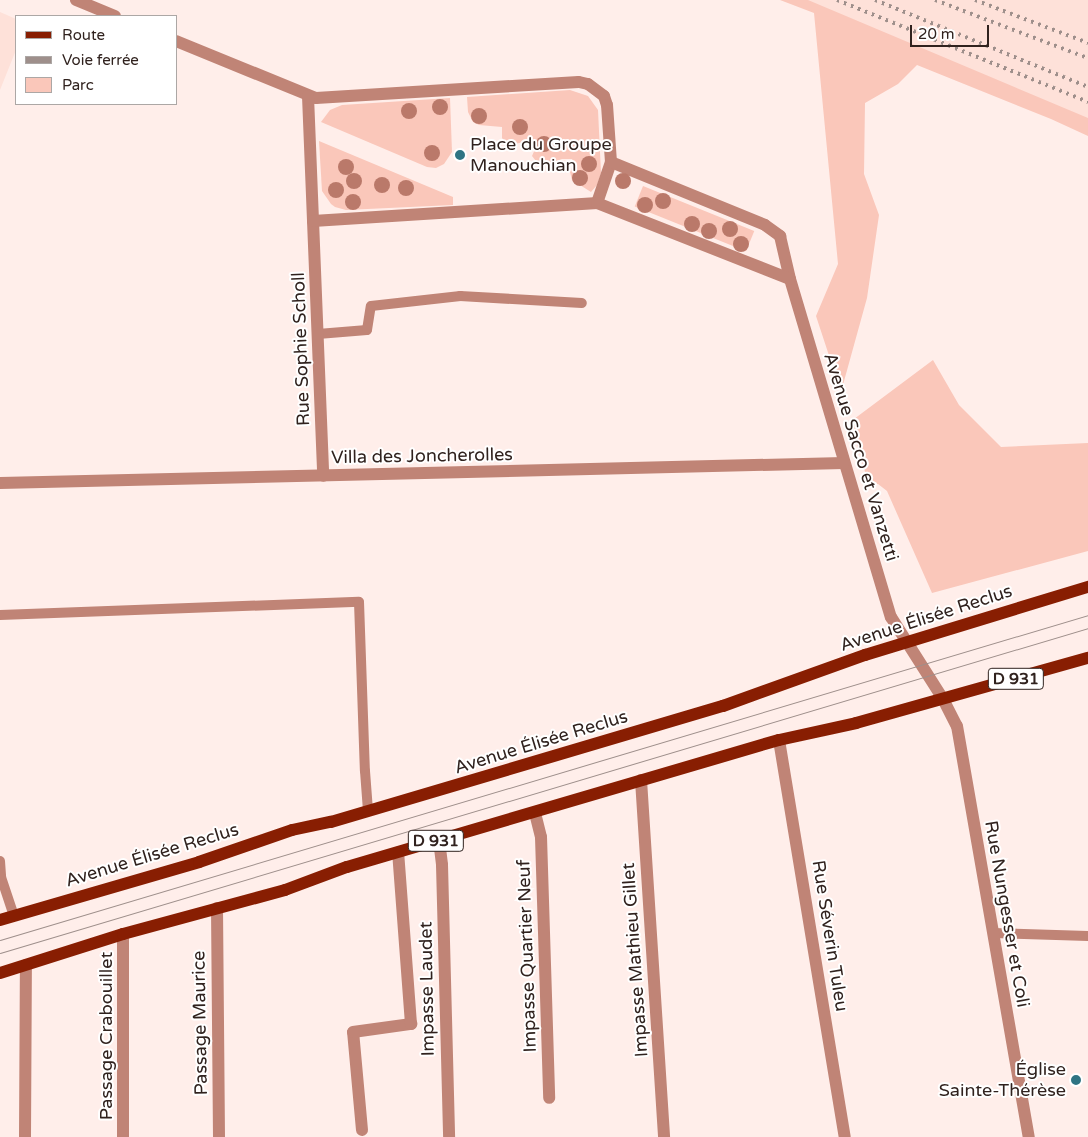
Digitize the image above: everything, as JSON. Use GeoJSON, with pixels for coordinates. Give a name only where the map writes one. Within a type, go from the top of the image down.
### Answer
{"type":"FeatureCollection","features":[{"type":"Feature","properties":{"kind":"main road","name":"Avenue Élisée Reclus"},"geometry":{"type":"LineString","coordinates":[[0,920],[198,862],[292,830],[368,811],[723,706],[906,643],[1088,587]]}},
{"type":"Feature","properties":{"kind":"main road","name":"D 931"},"geometry":{"type":"LineString","coordinates":[[0,973],[123,934],[285,890],[347,867],[779,740],[856,723],[1088,658]]}},
{"type":"Feature","properties":{"kind":"street"},"geometry":{"type":"LineString","coordinates":[[76,0],[113,15]]}},
{"type":"Feature","properties":{"kind":"street"},"geometry":{"type":"LineString","coordinates":[[178,43],[316,98],[579,82],[588,84],[604,96],[607,106],[611,162],[597,203]]}},
{"type":"Feature","properties":{"kind":"street"},"geometry":{"type":"LineString","coordinates":[[308,96],[313,221],[597,203],[790,279]]}},
{"type":"Feature","properties":{"kind":"street","name":"Avenue Sacco et Vanzetti"},"geometry":{"type":"LineString","coordinates":[[611,162],[765,225],[780,236],[790,279],[891,618],[944,699]]}},
{"type":"Feature","properties":{"kind":"street","name":"Rue Sophie Scholl"},"geometry":{"type":"LineString","coordinates":[[313,221],[323,476]]}},
{"type":"Feature","properties":{"kind":"street","name":"Villa des Joncherolles"},"geometry":{"type":"LineString","coordinates":[[0,483],[844,463]]}},
{"type":"Feature","properties":{"kind":"street","name":"Rue Nungesser et Coli"},"geometry":{"type":"LineString","coordinates":[[944,699],[957,726],[1029,1137]]}},
{"type":"Feature","properties":{"kind":"street","name":"Rue Séverin Tuleu"},"geometry":{"type":"LineString","coordinates":[[779,740],[845,1137]]}},
{"type":"Feature","properties":{"kind":"street","name":"Impasse Mathieu Gillet"},"geometry":{"type":"LineString","coordinates":[[641,780],[664,1137]]}},
{"type":"Feature","properties":{"kind":"street","name":"Impasse Quartier Neuf"},"geometry":{"type":"LineString","coordinates":[[535,813],[541,837],[549,1098]]}},
{"type":"Feature","properties":{"kind":"street","name":"Impasse Laudet"},"geometry":{"type":"LineString","coordinates":[[439,840],[442,866],[449,1137]]}},
{"type":"Feature","properties":{"kind":"street"},"geometry":{"type":"LineString","coordinates":[[362,1130],[353,1032],[411,1024],[398,852]]}},
{"type":"Feature","properties":{"kind":"street","name":"Passage Maurice"},"geometry":{"type":"LineString","coordinates":[[217,908],[219,1137]]}},
{"type":"Feature","properties":{"kind":"street","name":"Passage Crabouillet"},"geometry":{"type":"LineString","coordinates":[[123,934],[123,1137]]}},
{"type":"Feature","properties":{"kind":"street"},"geometry":{"type":"LineString","coordinates":[[25,1137],[26,965]]}},
{"type":"Feature","properties":{"kind":"lane"},"geometry":{"type":"LineString","coordinates":[[318,334],[367,330],[371,306],[460,296],[582,303]]}},
{"type":"Feature","properties":{"kind":"lane"},"geometry":{"type":"LineString","coordinates":[[0,615],[360,602],[364,771],[368,811]]}},
{"type":"Feature","properties":{"kind":"lane"},"geometry":{"type":"LineString","coordinates":[[0,861],[1,877],[14,916]]}},
{"type":"Feature","properties":{"kind":"lane"},"geometry":{"type":"LineString","coordinates":[[993,933],[1088,936]]}},
{"type":"Feature","properties":{"kind":"shaded area"},"geometry":{"type":"Polygon","coordinates":[[[795,0],[1088,0],[1088,133],[795,0]]]}},
{"type":"Feature","properties":{"kind":"shaded area"},"geometry":{"type":"Polygon","coordinates":[[[0,12],[15,19],[15,52],[0,90],[0,12]]]}},
{"type":"Feature","properties":{"kind":"green space"},"geometry":{"type":"Polygon","coordinates":[[[780,0],[808,0],[1088,118],[1088,136],[1051,119],[917,65],[898,84],[865,103],[864,174],[879,215],[867,298],[841,392],[816,316],[838,264],[814,13],[780,0]]]}},
{"type":"Feature","properties":{"kind":"green space"},"geometry":{"type":"Polygon","coordinates":[[[570,90],[588,96],[598,110],[601,173],[597,185],[591,192],[572,180],[570,172],[574,163],[572,159],[562,159],[548,164],[536,161],[532,156],[536,147],[535,143],[530,141],[514,144],[505,142],[502,138],[502,127],[479,125],[473,122],[468,112],[467,97],[570,90]]]}},
{"type":"Feature","properties":{"kind":"green space"},"geometry":{"type":"Polygon","coordinates":[[[450,98],[452,152],[444,164],[436,168],[427,167],[321,122],[330,110],[342,105],[450,98]]]}},
{"type":"Feature","properties":{"kind":"green space"},"geometry":{"type":"Polygon","coordinates":[[[319,141],[453,197],[453,205],[346,210],[335,207],[322,191],[319,141]]]}},
{"type":"Feature","properties":{"kind":"green space"},"geometry":{"type":"Polygon","coordinates":[[[643,186],[754,231],[746,251],[635,206],[643,186]]]}},
{"type":"Feature","properties":{"kind":"green space"},"geometry":{"type":"Polygon","coordinates":[[[933,360],[959,405],[1001,447],[1088,443],[1088,551],[932,593],[887,491],[878,484],[869,485],[850,422],[933,360]]]}},
{"type":"Feature","properties":{"kind":"tram line"},"geometry":{"type":"LineString","coordinates":[[0,940],[1088,615]]}},
{"type":"Feature","properties":{"kind":"tram line"},"geometry":{"type":"LineString","coordinates":[[0,953],[1088,628]]}},
{"type":"Feature","properties":{"kind":"railway"},"geometry":{"type":"LineString","coordinates":[[837,0],[1088,102]]}},
{"type":"Feature","properties":{"kind":"railway"},"geometry":{"type":"LineString","coordinates":[[875,0],[1088,87]]}},
{"type":"Feature","properties":{"kind":"railway"},"geometry":{"type":"LineString","coordinates":[[935,0],[1088,58]]}},
{"type":"Feature","properties":{"kind":"railway"},"geometry":{"type":"LineString","coordinates":[[975,0],[1088,43]]}},
{"type":"Feature","properties":{"kind":"place","name":"Place du Groupe Manouchian"},"geometry":{"type":"Point","coordinates":[460,155]}},
{"type":"Feature","properties":{"kind":"place","name":"Église Sainte-Thérèse"},"geometry":{"type":"Point","coordinates":[1076,1080]}}]}
